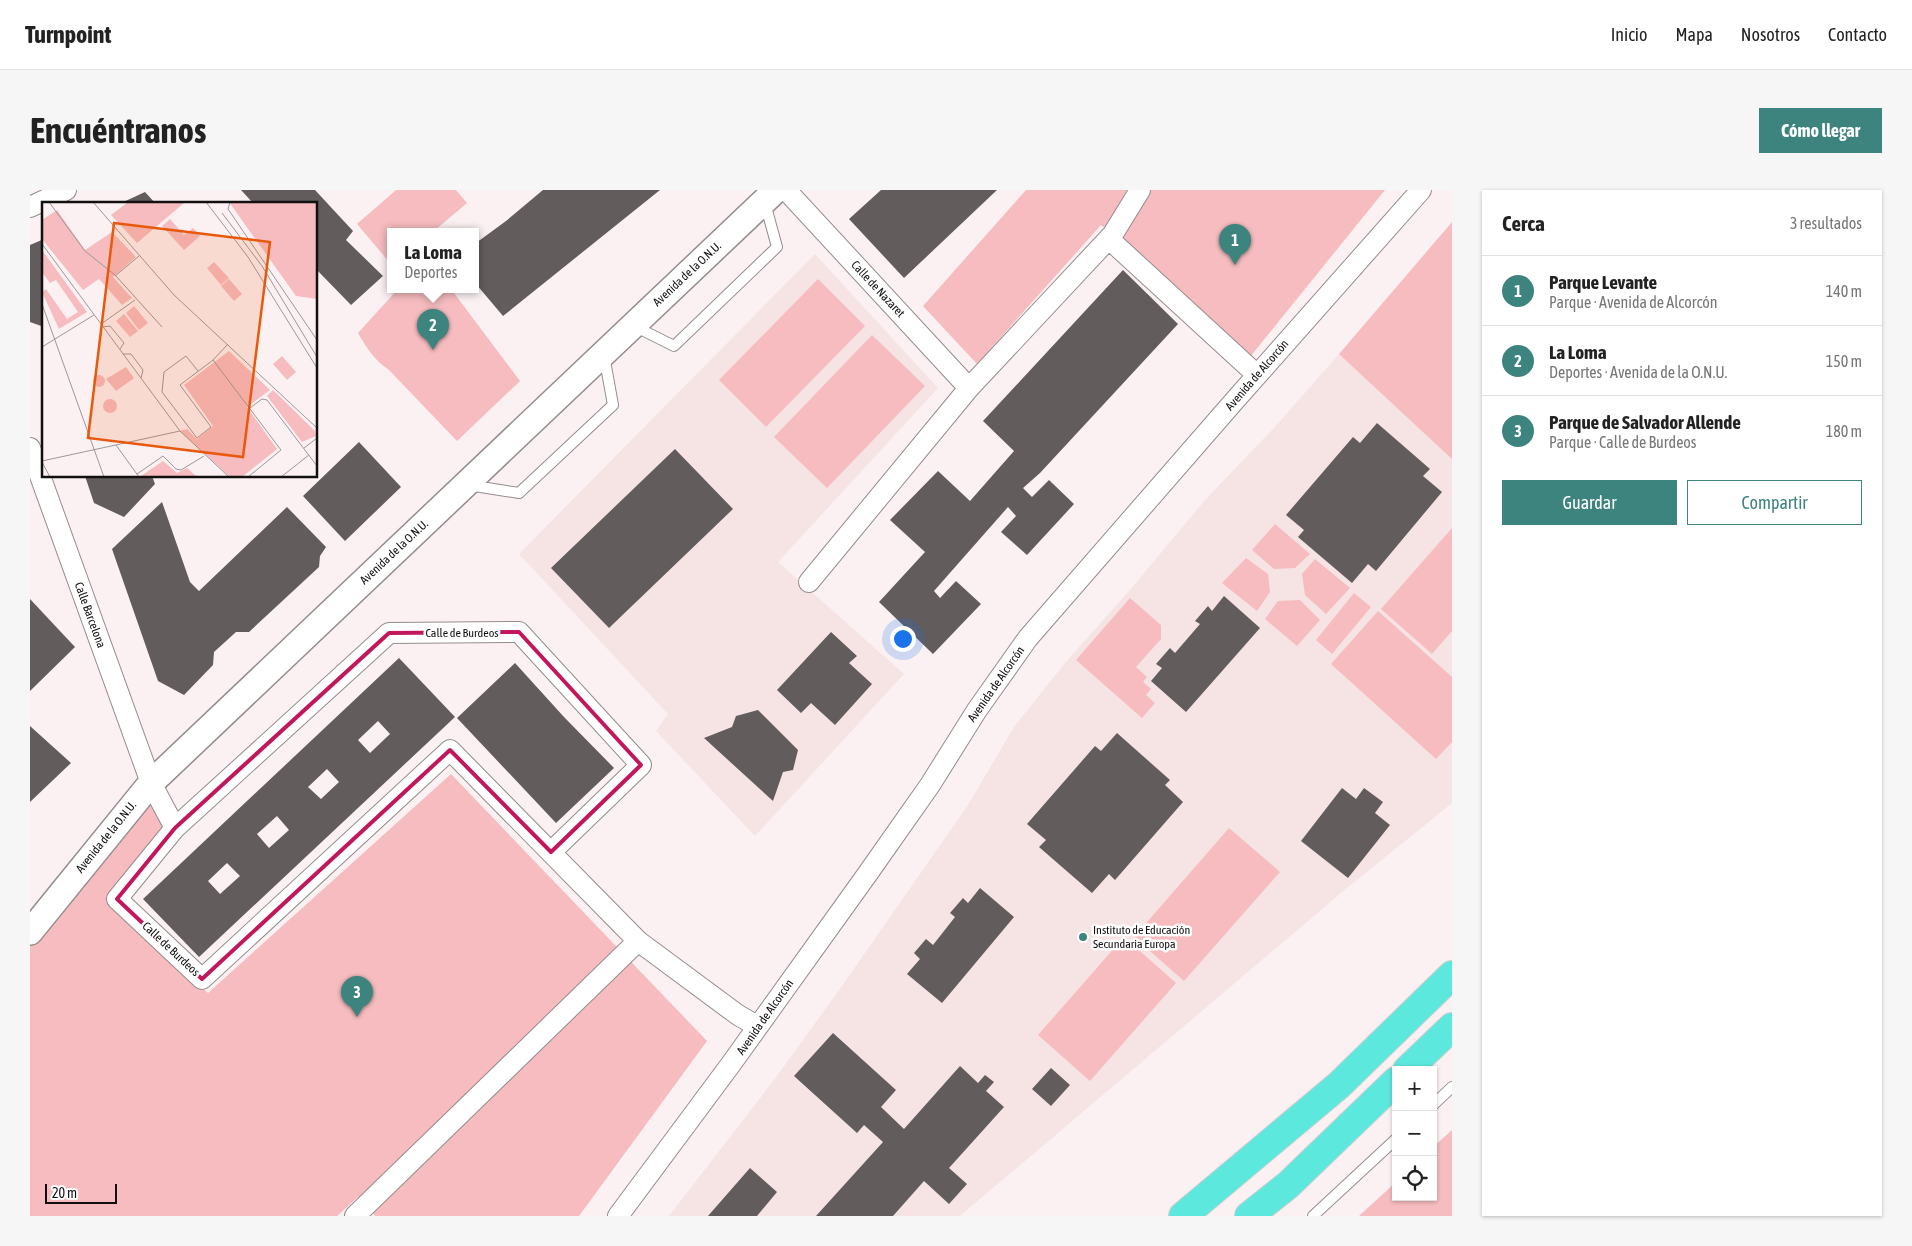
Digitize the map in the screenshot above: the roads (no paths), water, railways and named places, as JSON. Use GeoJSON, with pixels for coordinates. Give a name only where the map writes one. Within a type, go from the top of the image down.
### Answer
{"type":"FeatureCollection","features":[{"type":"Feature","properties":{"kind":"highway"},"geometry":{"type":"LineString","coordinates":[[1183,1216],[1339,1086],[1452,975]]}},
{"type":"Feature","properties":{"kind":"highway"},"geometry":{"type":"LineString","coordinates":[[1412,1066],[1452,1027]]}},
{"type":"Feature","properties":{"kind":"highway"},"geometry":{"type":"LineString","coordinates":[[1249,1216],[1288,1185],[1392,1085]]}},
{"type":"Feature","properties":{"kind":"street"},"geometry":{"type":"LineString","coordinates":[[30,207],[66,190]]}},
{"type":"Feature","properties":{"kind":"street"},"geometry":{"type":"LineString","coordinates":[[809,582],[970,388],[1109,239],[1140,190]]}},
{"type":"Feature","properties":{"kind":"street","name":"Avenida de Alcorcón"},"geometry":{"type":"LineString","coordinates":[[618,1216],[731,1064],[908,815],[977,710],[1028,638],[1421,190]]}},
{"type":"Feature","properties":{"kind":"street","name":"Avenida de la O.N.U."},"geometry":{"type":"LineString","coordinates":[[30,932],[151,783],[633,325],[775,194]]}},
{"type":"Feature","properties":{"kind":"street","name":"Calle de Nazaret"},"geometry":{"type":"LineString","coordinates":[[775,194],[970,388]]}},
{"type":"Feature","properties":{"kind":"street"},"geometry":{"type":"LineString","coordinates":[[1109,239],[1257,375]]}},
{"type":"Feature","properties":{"kind":"street","name":"Calle Barcelona"},"geometry":{"type":"LineString","coordinates":[[30,448],[151,783]]}},
{"type":"Feature","properties":{"kind":"street","name":"Calle de Burdeos"},"geometry":{"type":"LineString","coordinates":[[551,852],[641,765],[519,632],[389,633],[174,828],[117,899],[202,979],[450,750],[638,941],[738,1015],[757,1026]]}},
{"type":"Feature","properties":{"kind":"street"},"geometry":{"type":"LineString","coordinates":[[151,783],[174,828]]}},
{"type":"Feature","properties":{"kind":"street"},"geometry":{"type":"LineString","coordinates":[[355,1216],[638,941]]}},
{"type":"Feature","properties":{"kind":"lane"},"geometry":{"type":"LineString","coordinates":[[633,325],[674,346],[777,247],[775,194]]}},
{"type":"Feature","properties":{"kind":"lane"},"geometry":{"type":"LineString","coordinates":[[465,485],[519,493],[613,405],[604,353]]}},
{"type":"Feature","properties":{"kind":"lane"},"geometry":{"type":"LineString","coordinates":[[1437,1101],[1452,1087]]}},
{"type":"Feature","properties":{"kind":"lane"},"geometry":{"type":"LineString","coordinates":[[1313,1216],[1392,1144]]}},
{"type":"Feature","properties":{"kind":"place","name":"Parque Levante"},"geometry":{"type":"Point","coordinates":[1235,265]}},
{"type":"Feature","properties":{"kind":"place","name":"La Loma"},"geometry":{"type":"Point","coordinates":[433,350]}},
{"type":"Feature","properties":{"kind":"place","name":"Instituto de Educación Secundaria Europa"},"geometry":{"type":"Point","coordinates":[1083,937]}},
{"type":"Feature","properties":{"kind":"place","name":"Parque de Salvador Allende"},"geometry":{"type":"Point","coordinates":[357,1017]}}]}
